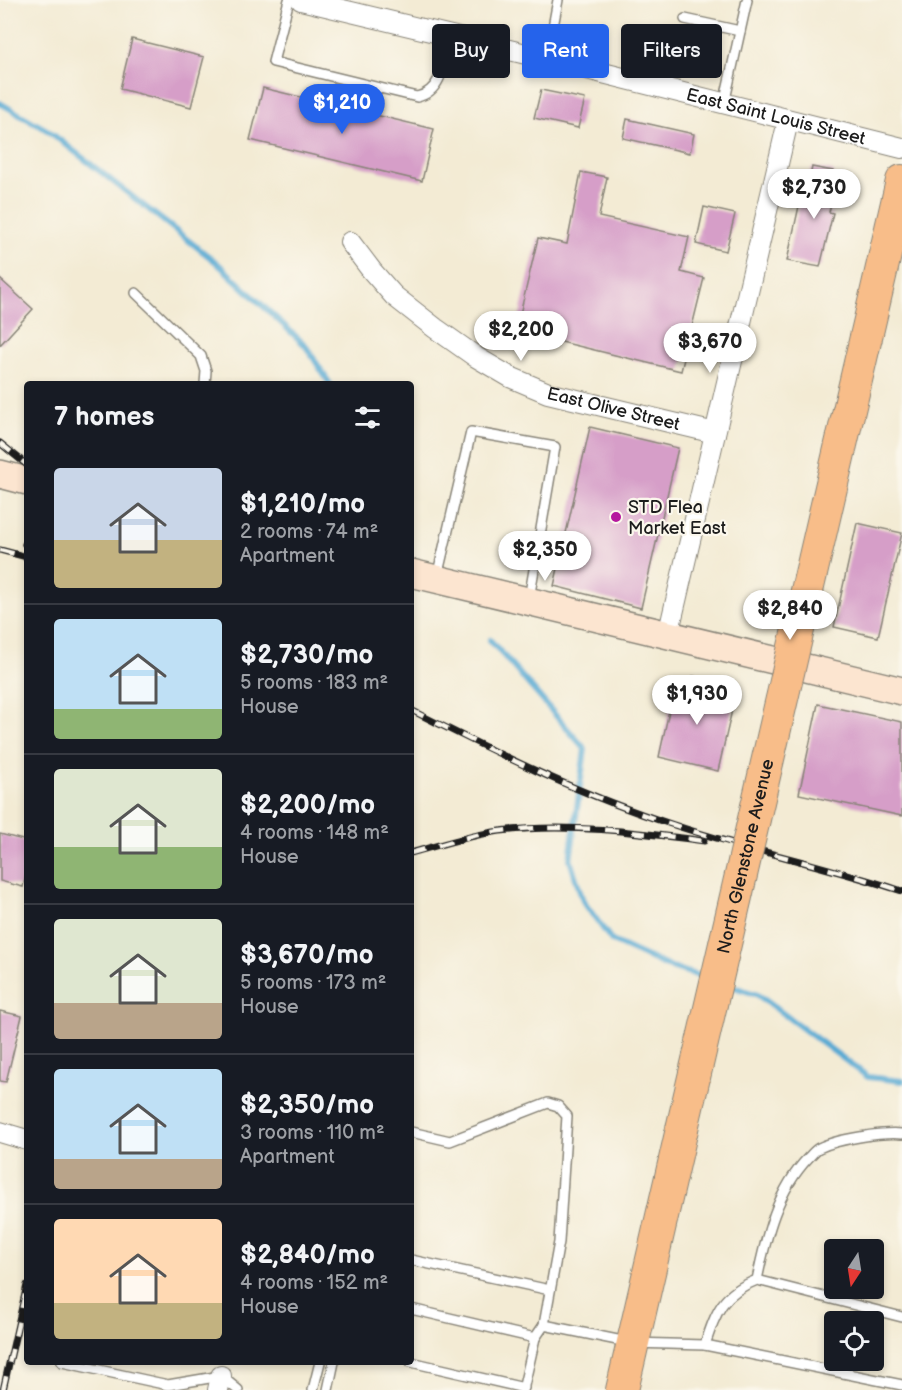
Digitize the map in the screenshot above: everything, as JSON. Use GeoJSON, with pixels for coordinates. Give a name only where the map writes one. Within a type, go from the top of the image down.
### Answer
{"type":"FeatureCollection","features":[{"type":"Feature","properties":{"kind":"main road","name":"North Glenstone Avenue"},"geometry":{"type":"LineString","coordinates":[[622,1390],[902,181]]}},
{"type":"Feature","properties":{"kind":"main road"},"geometry":{"type":"LineString","coordinates":[[0,474],[24,480]]}},
{"type":"Feature","properties":{"kind":"main road"},"geometry":{"type":"LineString","coordinates":[[424,576],[902,691]]}},
{"type":"Feature","properties":{"kind":"street","name":"East Saint Louis Street"},"geometry":{"type":"LineString","coordinates":[[301,0],[432,31]]}},
{"type":"Feature","properties":{"kind":"street","name":"East Saint Louis Street"},"geometry":{"type":"LineString","coordinates":[[609,75],[902,148]]}},
{"type":"Feature","properties":{"kind":"street"},"geometry":{"type":"LineString","coordinates":[[668,635],[788,121]]}},
{"type":"Feature","properties":{"kind":"street","name":"East Olive Street"},"geometry":{"type":"LineString","coordinates":[[350,242],[372,272],[394,296],[476,357],[510,377],[548,393],[715,433]]}},
{"type":"Feature","properties":{"kind":"street"},"geometry":{"type":"LineString","coordinates":[[0,1132],[24,1139]]}},
{"type":"Feature","properties":{"kind":"lane"},"geometry":{"type":"LineString","coordinates":[[289,0],[273,62],[417,97],[428,95],[437,86],[439,78]]}},
{"type":"Feature","properties":{"kind":"lane"},"geometry":{"type":"LineString","coordinates":[[554,24],[558,0]]}},
{"type":"Feature","properties":{"kind":"lane"},"geometry":{"type":"LineString","coordinates":[[724,104],[747,0]]}},
{"type":"Feature","properties":{"kind":"lane"},"geometry":{"type":"LineString","coordinates":[[685,19],[740,31]]}},
{"type":"Feature","properties":{"kind":"lane"},"geometry":{"type":"LineString","coordinates":[[136,293],[201,356],[206,371],[205,381]]}},
{"type":"Feature","properties":{"kind":"lane"},"geometry":{"type":"LineString","coordinates":[[424,576],[471,432],[555,447],[529,602]]}},
{"type":"Feature","properties":{"kind":"lane"},"geometry":{"type":"LineString","coordinates":[[414,1133],[450,1141],[549,1103],[558,1106],[567,1116],[559,1242],[544,1325],[535,1338],[523,1389],[414,1363]]}},
{"type":"Feature","properties":{"kind":"lane"},"geometry":{"type":"LineString","coordinates":[[757,1280],[771,1223],[782,1196],[801,1166],[818,1148],[866,1135],[902,1134]]}},
{"type":"Feature","properties":{"kind":"lane"},"geometry":{"type":"LineString","coordinates":[[414,1261],[550,1290]]}},
{"type":"Feature","properties":{"kind":"lane"},"geometry":{"type":"LineString","coordinates":[[705,1345],[725,1298],[743,1285],[757,1280],[902,1317]]}},
{"type":"Feature","properties":{"kind":"lane"},"geometry":{"type":"LineString","coordinates":[[414,1310],[535,1338]]}},
{"type":"Feature","properties":{"kind":"lane"},"geometry":{"type":"LineString","coordinates":[[544,1325],[632,1343],[705,1345],[902,1385]]}},
{"type":"Feature","properties":{"kind":"lane"},"geometry":{"type":"LineString","coordinates":[[76,1365],[168,1385],[221,1378],[238,1390]]}},
{"type":"Feature","properties":{"kind":"lane"},"geometry":{"type":"LineString","coordinates":[[314,1390],[319,1365]]}},
{"type":"Feature","properties":{"kind":"lane"},"geometry":{"type":"LineString","coordinates":[[328,1390],[333,1365]]}},
{"type":"Feature","properties":{"kind":"building"},"geometry":{"type":"Polygon","coordinates":[[[132,39],[204,57],[191,107],[120,89],[132,39]]]}},
{"type":"Feature","properties":{"kind":"building"},"geometry":{"type":"Polygon","coordinates":[[[263,88],[434,129],[422,181],[250,140],[263,88]]]}},
{"type":"Feature","properties":{"kind":"building"},"geometry":{"type":"Polygon","coordinates":[[[541,90],[585,99],[578,128],[534,118],[541,90]]]}},
{"type":"Feature","properties":{"kind":"building"},"geometry":{"type":"Polygon","coordinates":[[[627,119],[694,134],[690,153],[623,138],[627,119]]]}},
{"type":"Feature","properties":{"kind":"building"},"geometry":{"type":"Polygon","coordinates":[[[812,167],[833,171],[837,180],[829,212],[833,213],[820,267],[787,261],[799,206],[804,206],[812,167]]]}},
{"type":"Feature","properties":{"kind":"building"},"geometry":{"type":"Polygon","coordinates":[[[581,172],[607,177],[599,217],[689,237],[681,272],[704,278],[681,371],[516,331],[538,238],[567,244],[581,172]]]}},
{"type":"Feature","properties":{"kind":"building"},"geometry":{"type":"Polygon","coordinates":[[[704,207],[735,214],[726,251],[696,244],[704,207]]]}},
{"type":"Feature","properties":{"kind":"building"},"geometry":{"type":"Polygon","coordinates":[[[0,279],[33,309],[0,345],[0,279]]]}},
{"type":"Feature","properties":{"kind":"building","name":"STD Flea Market East"},"geometry":{"type":"Polygon","coordinates":[[[590,427],[678,448],[641,608],[554,586],[590,427]]]}},
{"type":"Feature","properties":{"kind":"building"},"geometry":{"type":"Polygon","coordinates":[[[857,523],[902,533],[878,637],[834,627],[857,523]]]}},
{"type":"Feature","properties":{"kind":"building"},"geometry":{"type":"Polygon","coordinates":[[[693,676],[726,684],[721,707],[732,710],[718,771],[659,757],[672,697],[686,701],[693,676]]]}},
{"type":"Feature","properties":{"kind":"building"},"geometry":{"type":"Polygon","coordinates":[[[818,704],[902,722],[902,816],[799,794],[818,704]]]}},
{"type":"Feature","properties":{"kind":"building"},"geometry":{"type":"Polygon","coordinates":[[[0,834],[24,840],[23,887],[0,881],[0,834]]]}},
{"type":"Feature","properties":{"kind":"building"},"geometry":{"type":"Polygon","coordinates":[[[0,1011],[22,1016],[6,1082],[0,1081],[0,1011]]]}},
{"type":"Feature","properties":{"kind":"waterway"},"geometry":{"type":"LineString","coordinates":[[0,103],[47,130],[216,262],[305,345],[328,381]]}},
{"type":"Feature","properties":{"kind":"waterway"},"geometry":{"type":"LineString","coordinates":[[490,640],[585,749],[570,860],[583,901],[612,941],[667,966],[709,979]]}},
{"type":"Feature","properties":{"kind":"waterway"},"geometry":{"type":"LineString","coordinates":[[725,984],[758,995],[868,1077],[902,1081]]}},
{"type":"Feature","properties":{"kind":"railway"},"geometry":{"type":"LineString","coordinates":[[0,443],[24,463]]}},
{"type":"Feature","properties":{"kind":"railway"},"geometry":{"type":"LineString","coordinates":[[0,550],[24,556]]}},
{"type":"Feature","properties":{"kind":"railway"},"geometry":{"type":"LineString","coordinates":[[414,712],[540,773],[606,801],[702,834],[902,891]]}},
{"type":"Feature","properties":{"kind":"railway"},"geometry":{"type":"LineString","coordinates":[[414,852],[455,840],[500,831],[551,828],[602,830],[704,841]]}},
{"type":"Feature","properties":{"kind":"railway"},"geometry":{"type":"LineString","coordinates":[[3,1390],[24,1298]]}},
{"type":"Feature","properties":{"kind":"place","name":"STD Flea Market East"},"geometry":{"type":"Point","coordinates":[616,517]}}]}
